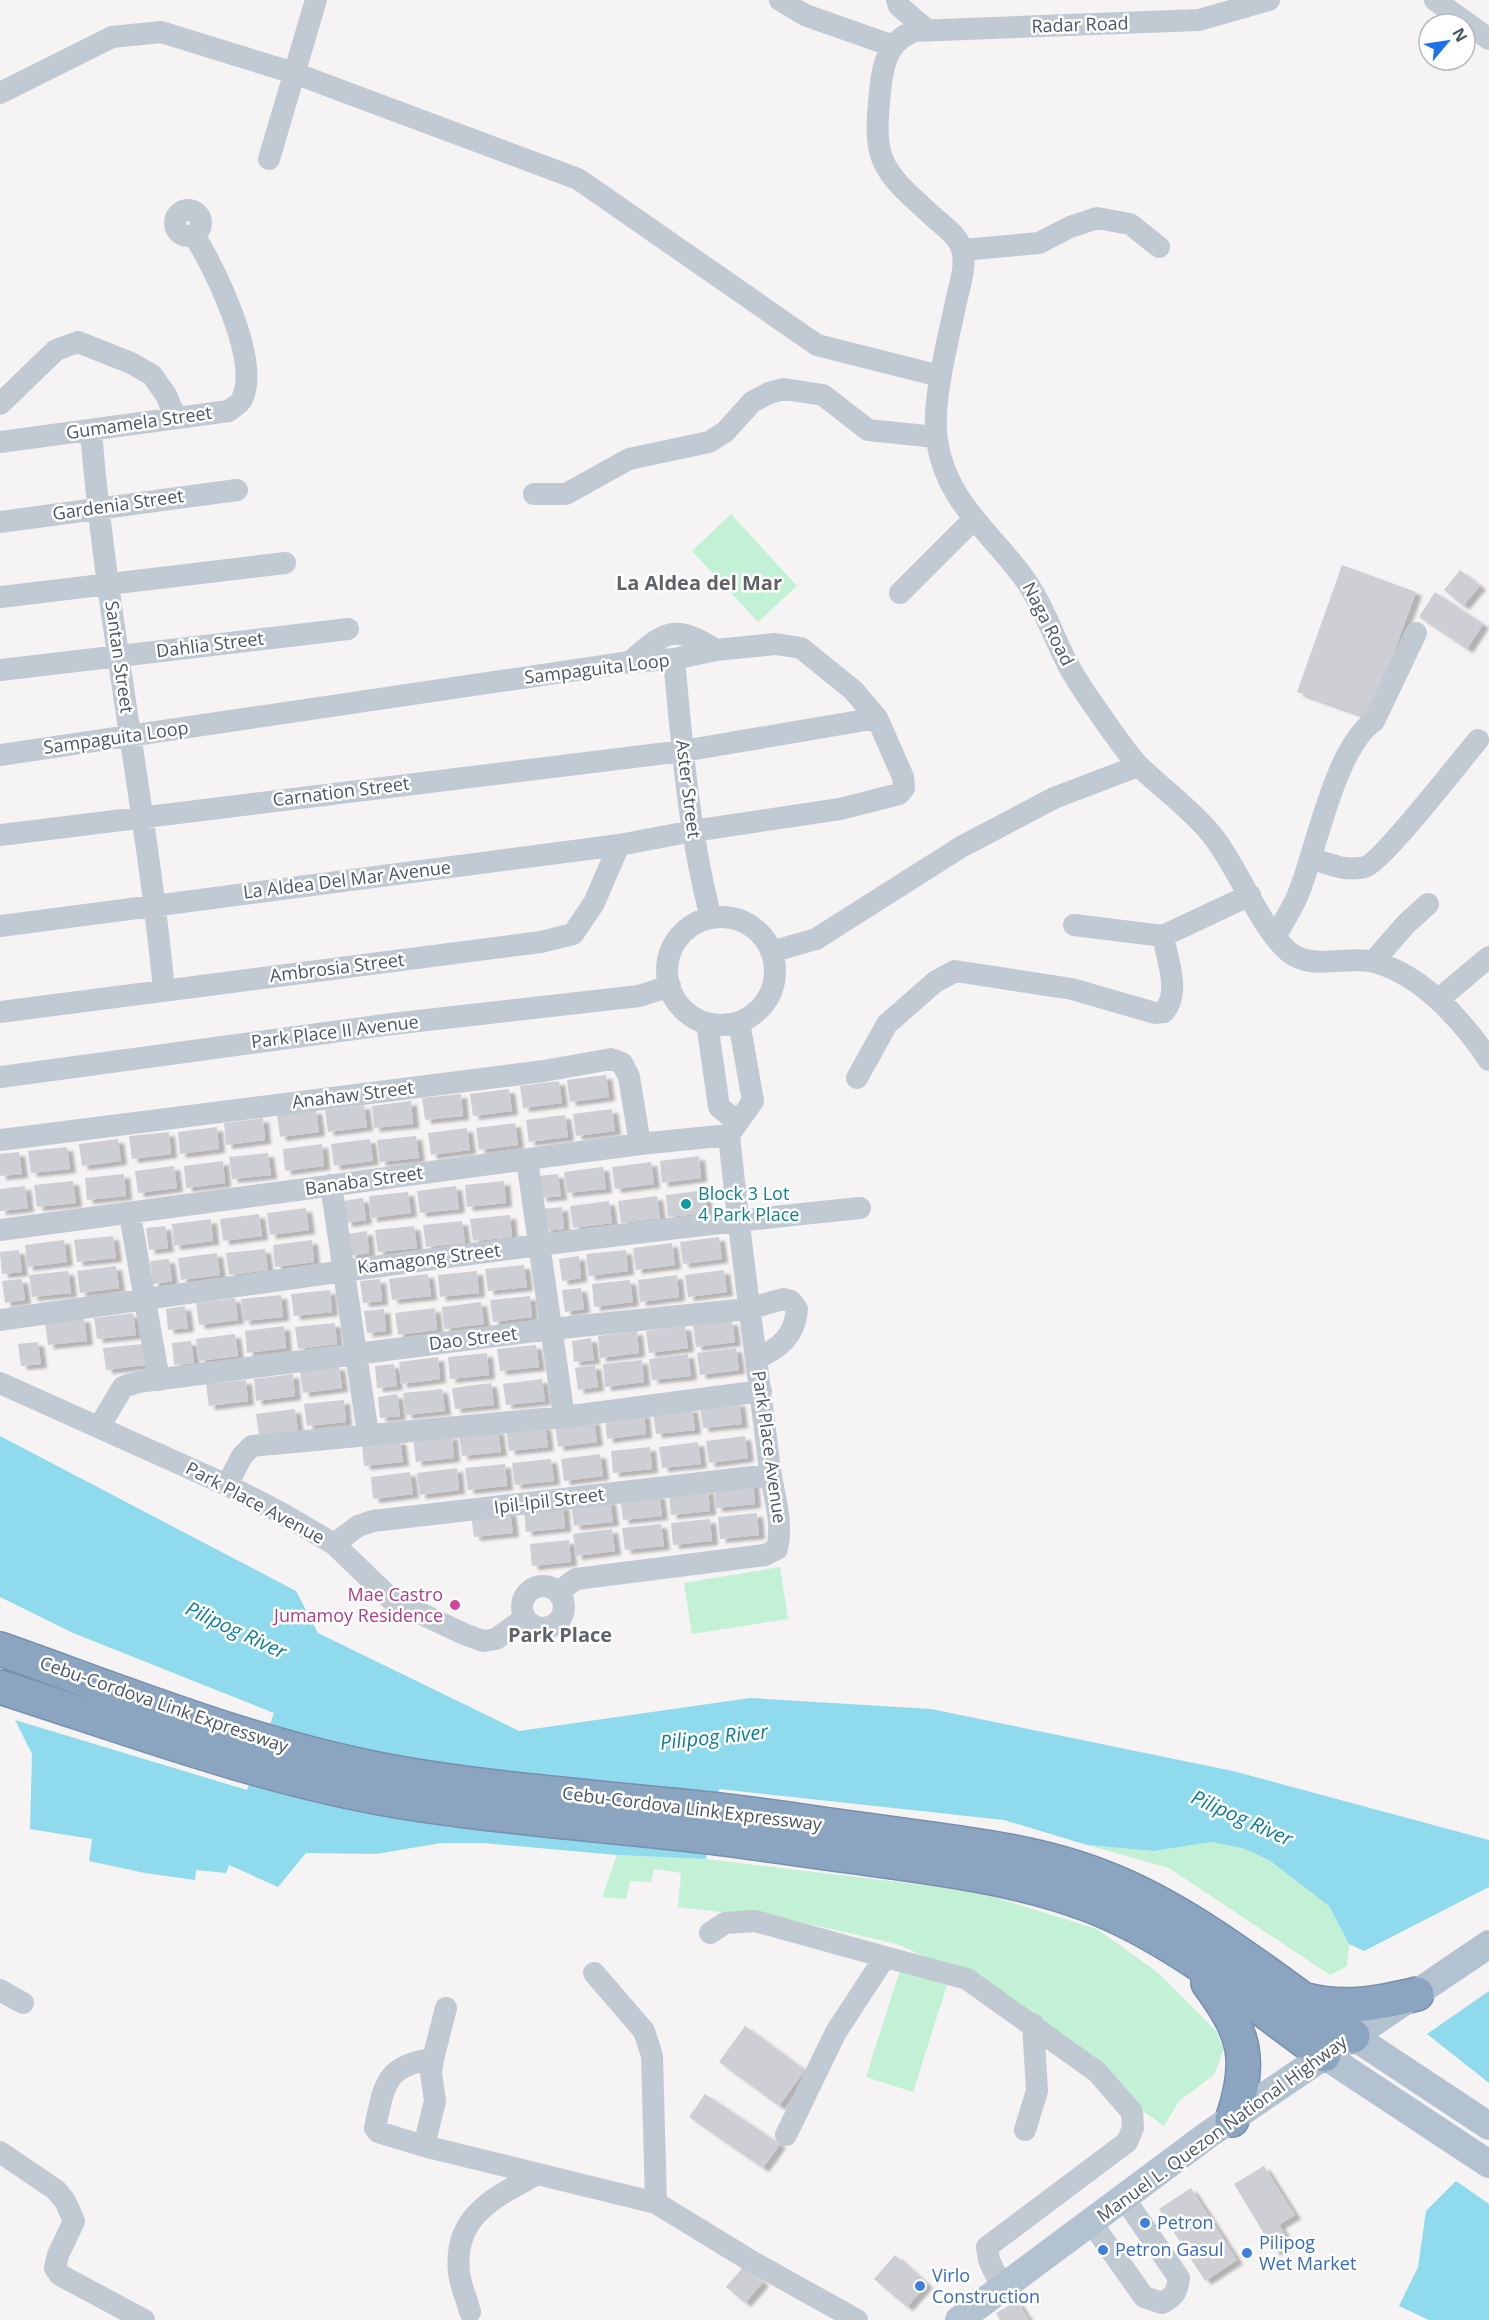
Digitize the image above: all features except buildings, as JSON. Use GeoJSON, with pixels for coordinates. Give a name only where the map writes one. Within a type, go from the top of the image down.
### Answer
{"type":"FeatureCollection","features":[{"type":"Feature","properties":{"kind":"highway","name":"Cebu-Cordova Link Expressway"},"geometry":{"type":"LineString","coordinates":[[0,1649],[259,1756]]}},
{"type":"Feature","properties":{"kind":"highway","name":"Cebu-Cordova Link Expressway"},"geometry":{"type":"LineString","coordinates":[[0,1687],[259,1756],[490,1787],[712,1824],[1042,1891],[1113,1915],[1158,1940],[1324,2055]]}},
{"type":"Feature","properties":{"kind":"highway","name":"Cebu-Cordova Link Expressway"},"geometry":{"type":"LineString","coordinates":[[712,1824],[1002,1851],[1098,1875],[1152,1900],[1196,1926],[1353,2036]]}},
{"type":"Feature","properties":{"kind":"highway"},"geometry":{"type":"LineString","coordinates":[[1195,1964],[1233,2019],[1243,2045],[1245,2073],[1223,2125]]}},
{"type":"Feature","properties":{"kind":"highway"},"geometry":{"type":"LineString","coordinates":[[1300,1999],[1327,2005],[1357,2005],[1417,1994]]}},
{"type":"Feature","properties":{"kind":"main road","name":"Manuel L. Quezon National Highway"},"geometry":{"type":"LineString","coordinates":[[959,2320],[1223,2125],[1489,1944]]}},
{"type":"Feature","properties":{"kind":"main road"},"geometry":{"type":"LineString","coordinates":[[1353,2036],[1489,2126]]}},
{"type":"Feature","properties":{"kind":"main road"},"geometry":{"type":"LineString","coordinates":[[1324,2055],[1489,2164]]}},
{"type":"Feature","properties":{"kind":"street"},"geometry":{"type":"LineString","coordinates":[[269,159],[316,0]]}},
{"type":"Feature","properties":{"kind":"street"},"geometry":{"type":"LineString","coordinates":[[780,0],[805,15],[893,46],[884,63],[875,133],[884,167],[900,186],[954,235],[963,250],[1039,243],[1070,227],[1097,218],[1130,224],[1159,247]]}},
{"type":"Feature","properties":{"kind":"street"},"geometry":{"type":"LineString","coordinates":[[897,0],[899,6],[927,30]]}},
{"type":"Feature","properties":{"kind":"street","name":"Radar Road"},"geometry":{"type":"LineString","coordinates":[[893,46],[902,35],[927,30],[1199,20],[1269,0]]}},
{"type":"Feature","properties":{"kind":"street"},"geometry":{"type":"LineString","coordinates":[[1435,0],[1489,39]]}},
{"type":"Feature","properties":{"kind":"street"},"geometry":{"type":"LineString","coordinates":[[0,93],[112,37],[161,32],[294,73],[578,179],[817,345],[940,376]]}},
{"type":"Feature","properties":{"kind":"street","name":"Gumamela Street"},"geometry":{"type":"LineString","coordinates":[[0,442],[91,431],[175,416],[229,411],[241,402],[247,388],[236,320],[216,271],[194,235]]}},
{"type":"Feature","properties":{"kind":"street","name":"Naga Road"},"geometry":{"type":"LineString","coordinates":[[963,250],[963,269],[940,376],[936,437],[945,474],[973,520],[1023,576],[1070,668],[1138,766],[1184,804],[1214,837],[1275,937],[1291,954],[1311,961],[1373,962],[1400,974],[1439,999],[1460,1021],[1489,1060]]}},
{"type":"Feature","properties":{"kind":"street"},"geometry":{"type":"LineString","coordinates":[[0,404],[56,350],[78,342],[131,363],[152,375],[166,395],[175,416]]}},
{"type":"Feature","properties":{"kind":"street"},"geometry":{"type":"LineString","coordinates":[[534,494],[566,494],[629,459],[709,442],[725,432],[752,402],[769,393],[784,389],[823,395],[868,430],[936,437]]}},
{"type":"Feature","properties":{"kind":"street","name":"Santan Street"},"geometry":{"type":"LineString","coordinates":[[91,431],[97,507],[156,905],[164,990]]}},
{"type":"Feature","properties":{"kind":"street","name":"Gardenia Street"},"geometry":{"type":"LineString","coordinates":[[0,522],[97,507],[237,490]]}},
{"type":"Feature","properties":{"kind":"street"},"geometry":{"type":"LineString","coordinates":[[900,593],[973,520]]}},
{"type":"Feature","properties":{"kind":"street"},"geometry":{"type":"LineString","coordinates":[[0,597],[285,563]]}},
{"type":"Feature","properties":{"kind":"street","name":"Dahlia Street"},"geometry":{"type":"LineString","coordinates":[[0,670],[348,629]]}},
{"type":"Feature","properties":{"kind":"street"},"geometry":{"type":"LineString","coordinates":[[630,662],[645,648],[672,634],[689,633],[716,650]]}},
{"type":"Feature","properties":{"kind":"street"},"geometry":{"type":"LineString","coordinates":[[1275,937],[1298,894],[1346,755],[1367,726],[1374,722],[1416,633]]}},
{"type":"Feature","properties":{"kind":"street","name":"Sampaguita Loop"},"geometry":{"type":"LineString","coordinates":[[0,755],[630,662],[674,659],[716,650],[775,644],[801,648],[853,690],[877,718],[903,777],[904,788],[899,794],[840,809],[693,831]]}},
{"type":"Feature","properties":{"kind":"street","name":"Aster Street"},"geometry":{"type":"LineString","coordinates":[[674,659],[699,875],[711,918]]}},
{"type":"Feature","properties":{"kind":"street","name":"Carnation Street"},"geometry":{"type":"LineString","coordinates":[[0,835],[683,751],[877,718]]}},
{"type":"Feature","properties":{"kind":"street"},"geometry":{"type":"LineString","coordinates":[[1311,858],[1351,869],[1367,867],[1390,845],[1478,740]]}},
{"type":"Feature","properties":{"kind":"street"},"geometry":{"type":"LineString","coordinates":[[771,952],[816,939],[961,847],[1054,798],[1138,766]]}},
{"type":"Feature","properties":{"kind":"street","name":"La Aldea Del Mar Avenue"},"geometry":{"type":"LineString","coordinates":[[0,926],[619,845],[693,831]]}},
{"type":"Feature","properties":{"kind":"street","name":"Ambrosia Street"},"geometry":{"type":"LineString","coordinates":[[0,1012],[541,942],[573,934],[594,903],[619,845]]}},
{"type":"Feature","properties":{"kind":"street"},"geometry":{"type":"LineString","coordinates":[[1074,925],[1162,936],[1250,895]]}},
{"type":"Feature","properties":{"kind":"street"},"geometry":{"type":"LineString","coordinates":[[1373,962],[1406,924],[1428,904]]}},
{"type":"Feature","properties":{"kind":"street"},"geometry":{"type":"LineString","coordinates":[[711,918],[734,918],[750,925],[763,937],[771,952],[775,969],[769,993],[754,1013],[739,1022],[723,1025],[707,1023],[693,1017],[681,1007],[670,986],[667,964],[677,938],[693,925],[711,918]]}},
{"type":"Feature","properties":{"kind":"street"},"geometry":{"type":"LineString","coordinates":[[857,1078],[887,1024],[935,982],[955,971],[1072,990],[1155,1013],[1164,1012],[1171,1004],[1173,993],[1162,936]]}},
{"type":"Feature","properties":{"kind":"street"},"geometry":{"type":"LineString","coordinates":[[1439,999],[1489,957]]}},
{"type":"Feature","properties":{"kind":"street","name":"Park Place II Avenue"},"geometry":{"type":"LineString","coordinates":[[0,1077],[392,1024],[639,996],[670,986]]}},
{"type":"Feature","properties":{"kind":"street"},"geometry":{"type":"LineString","coordinates":[[707,1023],[719,1107],[733,1129],[753,1101],[739,1022]]}},
{"type":"Feature","properties":{"kind":"street","name":"Anahaw Street"},"geometry":{"type":"LineString","coordinates":[[0,1140],[521,1074],[611,1059],[622,1063],[629,1077],[640,1144]]}},
{"type":"Feature","properties":{"kind":"street","name":"Banaba Street"},"geometry":{"type":"LineString","coordinates":[[0,1230],[130,1215],[733,1129]]}},
{"type":"Feature","properties":{"kind":"street","name":"Park Place Avenue"},"geometry":{"type":"LineString","coordinates":[[558,1592],[576,1579],[765,1554],[777,1549],[781,1534],[770,1475],[748,1309],[738,1220],[733,1129]]}},
{"type":"Feature","properties":{"kind":"street"},"geometry":{"type":"LineString","coordinates":[[527,1160],[564,1417]]}},
{"type":"Feature","properties":{"kind":"street"},"geometry":{"type":"LineString","coordinates":[[331,1185],[368,1434]]}},
{"type":"Feature","properties":{"kind":"street","name":"Kamagong Street"},"geometry":{"type":"LineString","coordinates":[[0,1320],[344,1270],[738,1220],[860,1208]]}},
{"type":"Feature","properties":{"kind":"street"},"geometry":{"type":"LineString","coordinates":[[130,1215],[159,1380]]}},
{"type":"Feature","properties":{"kind":"street","name":"Dao Street"},"geometry":{"type":"LineString","coordinates":[[99,1427],[123,1387],[138,1382],[551,1329],[748,1309],[783,1299],[791,1301],[797,1309],[796,1319],[785,1342],[777,1349],[756,1359]]}},
{"type":"Feature","properties":{"kind":"street","name":"Park Place Avenue"},"geometry":{"type":"LineString","coordinates":[[0,1383],[227,1485],[334,1544],[392,1600],[473,1638],[483,1641],[496,1639],[525,1618]]}},
{"type":"Feature","properties":{"kind":"street"},"geometry":{"type":"LineString","coordinates":[[227,1485],[242,1456],[252,1446],[564,1417],[760,1392]]}},
{"type":"Feature","properties":{"kind":"street","name":"Ipil-Ipil Street"},"geometry":{"type":"LineString","coordinates":[[334,1544],[358,1526],[373,1521],[770,1475]]}},
{"type":"Feature","properties":{"kind":"street"},"geometry":{"type":"LineString","coordinates":[[540,1586],[558,1592],[564,1608],[557,1624],[539,1629],[525,1618],[522,1605],[528,1592],[540,1586]]}},
{"type":"Feature","properties":{"kind":"street"},"geometry":{"type":"LineString","coordinates":[[710,1933],[725,1923],[756,1921],[967,1979],[1034,2024],[1097,2072],[1132,2112],[1133,2128],[1127,2142],[987,2247],[989,2260],[1002,2288]]}},
{"type":"Feature","properties":{"kind":"street"},"geometry":{"type":"LineString","coordinates":[[786,2135],[836,2032],[885,1957]]}},
{"type":"Feature","properties":{"kind":"street"},"geometry":{"type":"LineString","coordinates":[[594,1972],[644,2031],[652,2056],[656,2204]]}},
{"type":"Feature","properties":{"kind":"street"},"geometry":{"type":"LineString","coordinates":[[0,1990],[23,2003]]}},
{"type":"Feature","properties":{"kind":"street"},"geometry":{"type":"LineString","coordinates":[[424,2146],[435,2101],[431,2073],[433,2059],[446,2008]]}},
{"type":"Feature","properties":{"kind":"street"},"geometry":{"type":"LineString","coordinates":[[1025,2130],[1037,2091],[1034,2024]]}},
{"type":"Feature","properties":{"kind":"street"},"geometry":{"type":"LineString","coordinates":[[433,2059],[409,2062],[396,2072],[383,2089],[375,2128],[381,2134],[656,2204],[751,2261],[857,2320]]}},
{"type":"Feature","properties":{"kind":"street"},"geometry":{"type":"LineString","coordinates":[[0,2152],[56,2190],[65,2201],[74,2221],[58,2255],[55,2268],[60,2275],[146,2320],[152,2317],[161,2320]]}},
{"type":"Feature","properties":{"kind":"street"},"geometry":{"type":"LineString","coordinates":[[470,2312],[459,2272],[462,2238],[470,2222],[486,2203],[537,2174]]}},
{"type":"Feature","properties":{"kind":"street"},"geometry":{"type":"LineString","coordinates":[[1091,2222],[1144,2297],[1162,2303],[1173,2297],[1177,2291],[1179,2278],[1124,2198]]}},
{"type":"Feature","properties":{"kind":"green space"},"geometry":{"type":"Polygon","coordinates":[[[731,514],[797,586],[758,622],[692,551],[731,514]]]}},
{"type":"Feature","properties":{"kind":"green space"},"geometry":{"type":"Polygon","coordinates":[[[780,1567],[788,1619],[692,1634],[684,1583],[780,1567]]]}},
{"type":"Feature","properties":{"kind":"green space"},"geometry":{"type":"Polygon","coordinates":[[[1211,1842],[1242,1848],[1269,1860],[1329,1906],[1349,1944],[1347,1966],[1330,1975],[1169,1868],[1087,1845],[1154,1851],[1211,1842]]]}},
{"type":"Feature","properties":{"kind":"green space"},"geometry":{"type":"Polygon","coordinates":[[[617,1855],[706,1859],[974,1891],[1097,1929],[1157,1972],[1216,2031],[1224,2049],[1214,2075],[1179,2101],[1164,2126],[1118,2093],[998,1989],[897,1944],[796,1921],[678,1907],[681,1873],[654,1869],[651,1882],[630,1881],[626,1899],[602,1897],[617,1855]]]}},
{"type":"Feature","properties":{"kind":"green space"},"geometry":{"type":"Polygon","coordinates":[[[900,1970],[947,1985],[913,2092],[866,2077],[900,1970]]]}},
{"type":"Feature","properties":{"kind":"water","name":"Pilipog River"},"geometry":{"type":"Polygon","coordinates":[[[0,1436],[296,1591],[318,1633],[519,1731],[750,1698],[931,1709],[1233,1771],[1489,1840],[1489,1887],[1364,1951],[1349,1944],[1329,1906],[1269,1860],[1242,1848],[1211,1842],[1154,1851],[1087,1845],[1004,1820],[719,1789],[706,1859],[617,1855],[483,1843],[441,1843],[376,1854],[306,1853],[278,1887],[229,1865],[226,1873],[196,1870],[195,1880],[145,1873],[89,1861],[92,1839],[30,1829],[32,1754],[15,1720],[247,1790],[274,1713],[73,1633],[0,1597],[0,1436]]]}},
{"type":"Feature","properties":{"kind":"water"},"geometry":{"type":"Polygon","coordinates":[[[1489,1991],[1489,2083],[1427,2034],[1489,1991]]]}},
{"type":"Feature","properties":{"kind":"water"},"geometry":{"type":"Polygon","coordinates":[[[1456,2181],[1489,2204],[1489,2320],[1429,2320],[1399,2306],[1418,2267],[1426,2211],[1456,2181]]]}},
{"type":"Feature","properties":{"kind":"place","name":"Block 3 Lot 4 Park Place"},"geometry":{"type":"Point","coordinates":[686,1204]}},
{"type":"Feature","properties":{"kind":"place","name":"Mae Castro Jumamoy Residence"},"geometry":{"type":"Point","coordinates":[455,1605]}},
{"type":"Feature","properties":{"kind":"place","name":"Petron"},"geometry":{"type":"Point","coordinates":[1145,2223]}},
{"type":"Feature","properties":{"kind":"place","name":"Petron Gasul"},"geometry":{"type":"Point","coordinates":[1103,2250]}},
{"type":"Feature","properties":{"kind":"place","name":"Pilipog Wet Market"},"geometry":{"type":"Point","coordinates":[1247,2253]}},
{"type":"Feature","properties":{"kind":"place","name":"Virlo Construction"},"geometry":{"type":"Point","coordinates":[920,2286]}},
{"type":"Feature","properties":{"kind":"district","name":"La Aldea del Mar"},"geometry":{"type":"Point","coordinates":[699,583]}},
{"type":"Feature","properties":{"kind":"district","name":"Park Place"},"geometry":{"type":"Point","coordinates":[560,1635]}}]}
